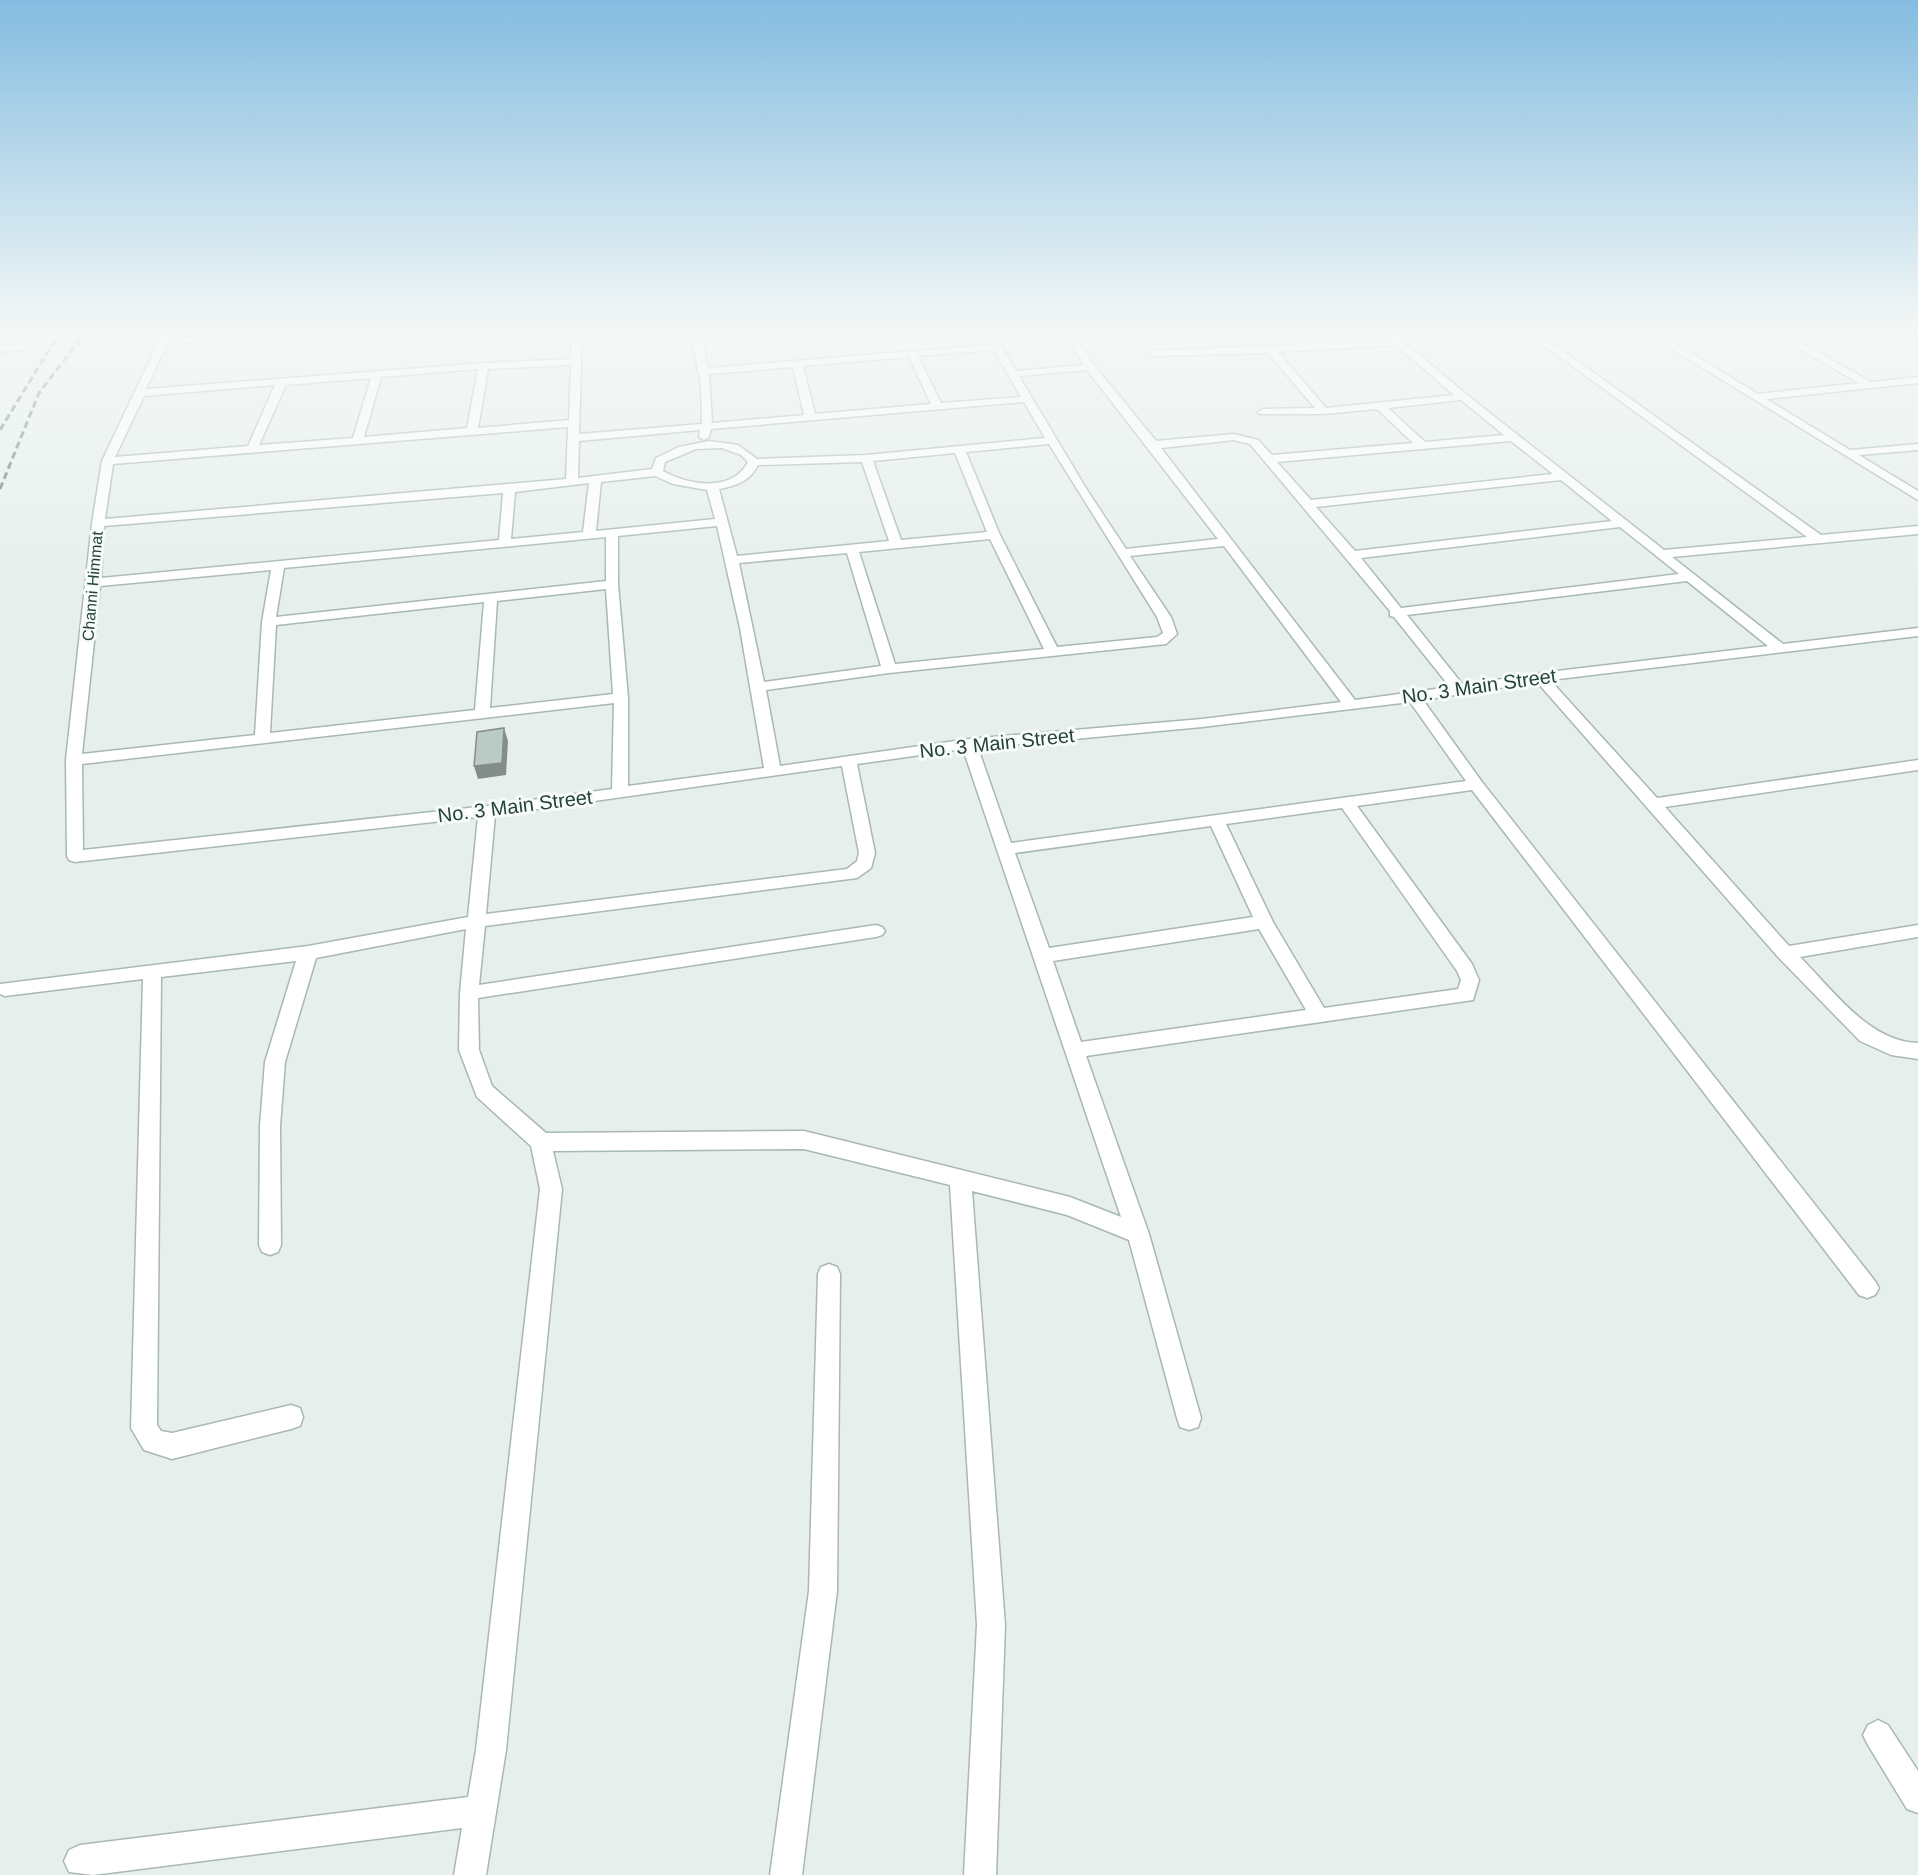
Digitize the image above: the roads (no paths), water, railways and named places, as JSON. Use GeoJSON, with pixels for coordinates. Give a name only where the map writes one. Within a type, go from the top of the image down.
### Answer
{"type":"FeatureCollection","features":[{"type":"Feature","properties":{"kind":"street","name":"Channi Himmat"},"geometry":{"type":"LineString","coordinates":[[75,856],[74,760],[94,583],[98,524],[108,461],[128,418]]}},
{"type":"Feature","properties":{"kind":"street"},"geometry":{"type":"LineString","coordinates":[[252,449],[266,418]]}},
{"type":"Feature","properties":{"kind":"street"},"geometry":{"type":"LineString","coordinates":[[357,441],[364,418]]}},
{"type":"Feature","properties":{"kind":"street"},"geometry":{"type":"LineString","coordinates":[[472,431],[474,418]]}},
{"type":"Feature","properties":{"kind":"street"},"geometry":{"type":"LineString","coordinates":[[572,482],[574,418]]}},
{"type":"Feature","properties":{"kind":"street"},"geometry":{"type":"LineString","coordinates":[[701,444],[708,427],[707,418]]}},
{"type":"Feature","properties":{"kind":"street"},"geometry":{"type":"LineString","coordinates":[[573,438],[805,418]]}},
{"type":"Feature","properties":{"kind":"street"},"geometry":{"type":"LineString","coordinates":[[758,687],[888,669],[1149,642],[1161,640],[1170,634],[1164,617],[1038,418]]}},
{"type":"Feature","properties":{"kind":"street"},"geometry":{"type":"LineString","coordinates":[[1131,418],[1350,703]]}},
{"type":"Feature","properties":{"kind":"street"},"geometry":{"type":"LineString","coordinates":[[1392,418],[1422,445]]}},
{"type":"Feature","properties":{"kind":"street"},"geometry":{"type":"LineString","coordinates":[[1490,418],[1780,648]]}},
{"type":"Feature","properties":{"kind":"street"},"geometry":{"type":"LineString","coordinates":[[1650,418],[1821,541]]}},
{"type":"Feature","properties":{"kind":"street"},"geometry":{"type":"LineString","coordinates":[[1790,418],[1918,496]]}},
{"type":"Feature","properties":{"kind":"street"},"geometry":{"type":"LineString","coordinates":[[108,461],[574,423]]}},
{"type":"Feature","properties":{"kind":"street"},"geometry":{"type":"LineString","coordinates":[[1153,445],[1234,437],[1254,442],[1352,555],[1395,613],[1458,688]]}},
{"type":"Feature","properties":{"kind":"street"},"geometry":{"type":"LineString","coordinates":[[1268,459],[1516,437]]}},
{"type":"Feature","properties":{"kind":"street"},"geometry":{"type":"LineString","coordinates":[[754,462],[866,458],[1051,441]]}},
{"type":"Feature","properties":{"kind":"street"},"geometry":{"type":"LineString","coordinates":[[657,472],[660,460],[676,450],[701,444],[727,445],[747,451],[754,462]]}},
{"type":"Feature","properties":{"kind":"street"},"geometry":{"type":"LineString","coordinates":[[1849,453],[1918,447]]}},
{"type":"Feature","properties":{"kind":"street"},"geometry":{"type":"LineString","coordinates":[[959,449],[994,535],[1052,651]]}},
{"type":"Feature","properties":{"kind":"street"},"geometry":{"type":"LineString","coordinates":[[866,458],[896,544]]}},
{"type":"Feature","properties":{"kind":"street"},"geometry":{"type":"LineString","coordinates":[[98,524],[509,489],[657,472],[671,482],[711,486],[747,474],[754,462]]}},
{"type":"Feature","properties":{"kind":"street"},"geometry":{"type":"LineString","coordinates":[[1307,504],[1566,476]]}},
{"type":"Feature","properties":{"kind":"street"},"geometry":{"type":"LineString","coordinates":[[589,536],[595,480]]}},
{"type":"Feature","properties":{"kind":"street"},"geometry":{"type":"LineString","coordinates":[[711,486],[731,560],[758,687],[773,773]]}},
{"type":"Feature","properties":{"kind":"street"},"geometry":{"type":"LineString","coordinates":[[505,542],[509,489]]}},
{"type":"Feature","properties":{"kind":"street"},"geometry":{"type":"LineString","coordinates":[[94,583],[722,522]]}},
{"type":"Feature","properties":{"kind":"street"},"geometry":{"type":"LineString","coordinates":[[1352,555],[1623,523]]}},
{"type":"Feature","properties":{"kind":"street"},"geometry":{"type":"LineString","coordinates":[[1661,554],[1821,541],[1918,530]]}},
{"type":"Feature","properties":{"kind":"street"},"geometry":{"type":"LineString","coordinates":[[612,533],[612,584],[621,698],[620,793]]}},
{"type":"Feature","properties":{"kind":"street"},"geometry":{"type":"LineString","coordinates":[[731,560],[994,535]]}},
{"type":"Feature","properties":{"kind":"street"},"geometry":{"type":"LineString","coordinates":[[1122,552],[1226,542]]}},
{"type":"Feature","properties":{"kind":"street"},"geometry":{"type":"LineString","coordinates":[[852,549],[888,669]]}},
{"type":"Feature","properties":{"kind":"street"},"geometry":{"type":"LineString","coordinates":[[262,740],[270,622],[278,564]]}},
{"type":"Feature","properties":{"kind":"street"},"geometry":{"type":"LineString","coordinates":[[1395,613],[1688,577]]}},
{"type":"Feature","properties":{"kind":"street"},"geometry":{"type":"LineString","coordinates":[[270,622],[612,584]]}},
{"type":"Feature","properties":{"kind":"street"},"geometry":{"type":"LineString","coordinates":[[482,712],[491,597]]}},
{"type":"Feature","properties":{"kind":"street","name":"No. 3 Main Street"},"geometry":{"type":"LineString","coordinates":[[75,856],[487,811],[969,744],[1202,723],[1350,703],[1414,697],[1458,688],[1540,677],[1918,632]]}},
{"type":"Feature","properties":{"kind":"street"},"geometry":{"type":"LineString","coordinates":[[1540,677],[1785,953],[1867,1036],[1881,1046],[1900,1051],[1918,1052]]}},
{"type":"Feature","properties":{"kind":"street"},"geometry":{"type":"LineString","coordinates":[[1414,697],[1476,785],[1867,1288]]}},
{"type":"Feature","properties":{"kind":"street"},"geometry":{"type":"LineString","coordinates":[[74,760],[621,698]]}},
{"type":"Feature","properties":{"kind":"street"},"geometry":{"type":"LineString","coordinates":[[969,744],[1138,1234],[1189,1418]]}},
{"type":"Feature","properties":{"kind":"street"},"geometry":{"type":"LineString","coordinates":[[5,989],[308,952],[477,921],[851,874],[865,864],[867,853],[849,761]]}},
{"type":"Feature","properties":{"kind":"street"},"geometry":{"type":"LineString","coordinates":[[1653,804],[1918,765]]}},
{"type":"Feature","properties":{"kind":"street"},"geometry":{"type":"LineString","coordinates":[[1006,849],[1476,785]]}},
{"type":"Feature","properties":{"kind":"street"},"geometry":{"type":"LineString","coordinates":[[1075,1050],[1453,998],[1466,994],[1470,987],[1465,969],[1346,802]]}},
{"type":"Feature","properties":{"kind":"street"},"geometry":{"type":"LineString","coordinates":[[470,1875],[491,1750],[551,1189],[542,1142],[484,1091],[469,1050],[469,993],[487,811]]}},
{"type":"Feature","properties":{"kind":"street"},"geometry":{"type":"LineString","coordinates":[[1216,820],[1264,922],[1318,1016]]}},
{"type":"Feature","properties":{"kind":"street"},"geometry":{"type":"LineString","coordinates":[[1042,956],[1264,922]]}},
{"type":"Feature","properties":{"kind":"street"},"geometry":{"type":"LineString","coordinates":[[469,993],[876,931]]}},
{"type":"Feature","properties":{"kind":"street"},"geometry":{"type":"LineString","coordinates":[[1785,953],[1918,931]]}},
{"type":"Feature","properties":{"kind":"street"},"geometry":{"type":"LineString","coordinates":[[270,1245],[270,1126],[275,1062],[308,952]]}},
{"type":"Feature","properties":{"kind":"street"},"geometry":{"type":"LineString","coordinates":[[152,972],[144,1428],[153,1441],[172,1446],[291,1417]]}},
{"type":"Feature","properties":{"kind":"street"},"geometry":{"type":"LineString","coordinates":[[542,1142],[804,1140],[1070,1206],[1138,1234]]}},
{"type":"Feature","properties":{"kind":"street"},"geometry":{"type":"LineString","coordinates":[[960,1179],[991,1624],[980,1875]]}},
{"type":"Feature","properties":{"kind":"street"},"geometry":{"type":"LineString","coordinates":[[786,1875],[823,1592],[829,1274]]}},
{"type":"Feature","properties":{"kind":"street"},"geometry":{"type":"LineString","coordinates":[[1878,1735],[1918,1798]]}},
{"type":"Feature","properties":{"kind":"street"},"geometry":{"type":"LineString","coordinates":[[80,1861],[480,1812]]}},
{"type":"Feature","properties":{"kind":"railway"},"geometry":{"type":"LineString","coordinates":[[0,430],[8,418]]}},
{"type":"Feature","properties":{"kind":"railway"},"geometry":{"type":"LineString","coordinates":[[0,489],[29,418]]}}]}
